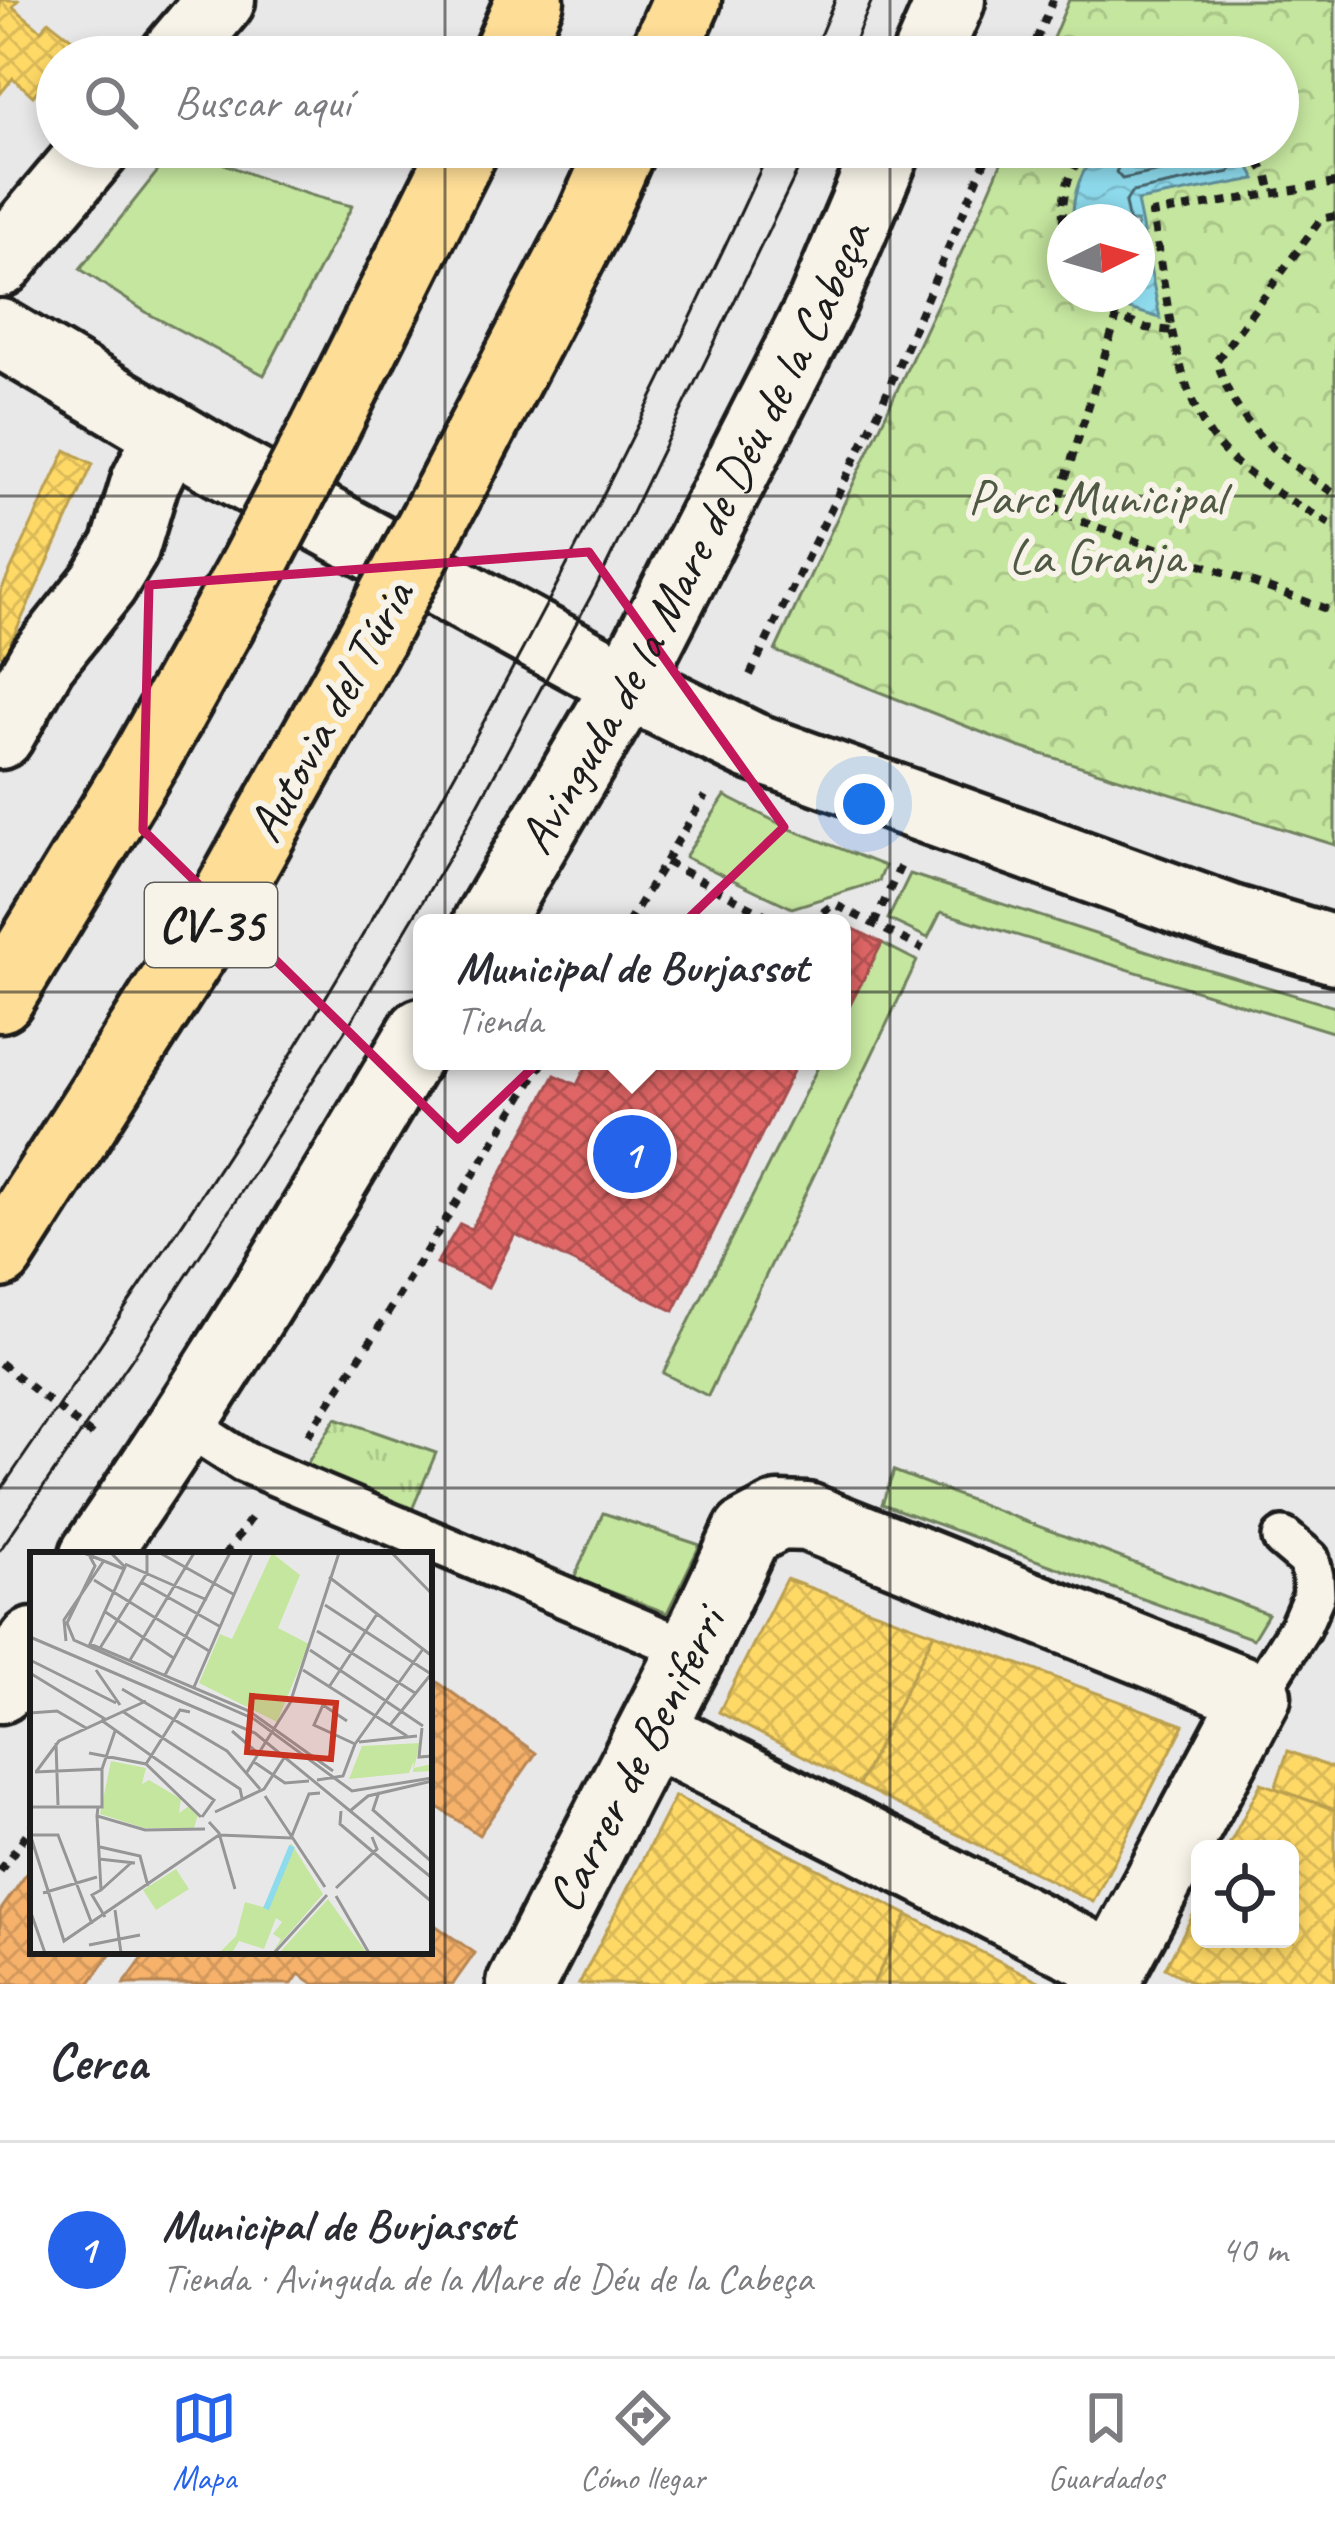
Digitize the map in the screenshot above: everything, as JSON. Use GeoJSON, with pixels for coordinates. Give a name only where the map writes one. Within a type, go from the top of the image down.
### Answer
{"type":"FeatureCollection","features":[{"type":"Feature","properties":{"kind":"highway"},"geometry":{"type":"LineString","coordinates":[[514,36],[530,0]]}},
{"type":"Feature","properties":{"kind":"highway"},"geometry":{"type":"LineString","coordinates":[[672,36],[688,0]]}},
{"type":"Feature","properties":{"kind":"highway","name":"CV-35"},"geometry":{"type":"LineString","coordinates":[[0,998],[148,755],[253,566],[455,168]]}},
{"type":"Feature","properties":{"kind":"highway","name":"Autovia del Túria"},"geometry":{"type":"LineString","coordinates":[[16,1230],[214,919],[374,634],[613,168]]}},
{"type":"Feature","properties":{"kind":"street"},"geometry":{"type":"LineString","coordinates":[[191,36],[221,0]]}},
{"type":"Feature","properties":{"kind":"street"},"geometry":{"type":"LineString","coordinates":[[935,36],[951,0]]}},
{"type":"Feature","properties":{"kind":"street"},"geometry":{"type":"LineString","coordinates":[[0,263],[79,168]]}},
{"type":"Feature","properties":{"kind":"street","name":"Avinguda de la Mare de Déu de la Cabeça"},"geometry":{"type":"LineString","coordinates":[[492,914],[627,685],[822,303],[879,168]]}},
{"type":"Feature","properties":{"kind":"street"},"geometry":{"type":"LineString","coordinates":[[0,333],[477,605],[751,746],[1232,920],[1335,950]]}},
{"type":"Feature","properties":{"kind":"street"},"geometry":{"type":"LineString","coordinates":[[0,735],[43,661],[104,584],[125,548],[146,482],[169,433]]}},
{"type":"Feature","properties":{"kind":"street"},"geometry":{"type":"LineString","coordinates":[[96,1552],[271,1287],[413,1047]]}},
{"type":"Feature","properties":{"kind":"street","name":"Carrer de Beniferri"},"geometry":{"type":"LineString","coordinates":[[521,1984],[652,1732],[747,1533],[779,1516],[807,1517],[1257,1696]]}},
{"type":"Feature","properties":{"kind":"street"},"geometry":{"type":"LineString","coordinates":[[0,1689],[30,1646]]}},
{"type":"Feature","properties":{"kind":"street"},"geometry":{"type":"LineString","coordinates":[[652,1732],[1108,1975],[1257,1696]]}},
{"type":"Feature","properties":{"kind":"lane"},"geometry":{"type":"LineString","coordinates":[[182,1422],[244,1462],[692,1651]]}},
{"type":"Feature","properties":{"kind":"lane"},"geometry":{"type":"LineString","coordinates":[[1257,1696],[1314,1595],[1309,1560],[1283,1538]]}},
{"type":"Feature","properties":{"kind":"path"},"geometry":{"type":"LineString","coordinates":[[1038,36],[1053,0]]}},
{"type":"Feature","properties":{"kind":"path"},"geometry":{"type":"LineString","coordinates":[[745,689],[880,406],[982,168]]}},
{"type":"Feature","properties":{"kind":"path"},"geometry":{"type":"LineString","coordinates":[[1063,204],[1074,168]]}},
{"type":"Feature","properties":{"kind":"path"},"geometry":{"type":"LineString","coordinates":[[1263,168],[1272,194]]}},
{"type":"Feature","properties":{"kind":"path"},"geometry":{"type":"LineString","coordinates":[[1335,183],[1152,214],[1179,362],[1216,444],[1245,470],[1335,527]]}},
{"type":"Feature","properties":{"kind":"path"},"geometry":{"type":"LineString","coordinates":[[1335,216],[1322,219],[1217,360],[1237,410],[1285,460],[1335,494]]}},
{"type":"Feature","properties":{"kind":"path"},"geometry":{"type":"LineString","coordinates":[[1111,312],[1146,328],[1172,331]]}},
{"type":"Feature","properties":{"kind":"path"},"geometry":{"type":"LineString","coordinates":[[1117,317],[1055,512],[1335,613]]}},
{"type":"Feature","properties":{"kind":"path"},"geometry":{"type":"LineString","coordinates":[[633,914],[714,779]]}},
{"type":"Feature","properties":{"kind":"path"},"geometry":{"type":"LineString","coordinates":[[665,862],[764,914]]}},
{"type":"Feature","properties":{"kind":"path"},"geometry":{"type":"LineString","coordinates":[[874,924],[902,863]]}},
{"type":"Feature","properties":{"kind":"path"},"geometry":{"type":"LineString","coordinates":[[820,914],[834,904],[923,949]]}},
{"type":"Feature","properties":{"kind":"path"},"geometry":{"type":"LineString","coordinates":[[227,1552],[373,1337],[538,1070]]}},
{"type":"Feature","properties":{"kind":"path"},"geometry":{"type":"LineString","coordinates":[[0,1363],[104,1444]]}},
{"type":"Feature","properties":{"kind":"path"},"geometry":{"type":"LineString","coordinates":[[0,1871],[30,1829]]}},
{"type":"Feature","properties":{"kind":"highlighted area"},"geometry":{"type":"Polygon","coordinates":[[[589,552],[784,827],[458,1139],[143,830],[149,585],[589,552]]]}},
{"type":"Feature","properties":{"kind":"green space","name":"Parc Municipal La Granja"},"geometry":{"type":"Polygon","coordinates":[[[1069,0],[1335,0],[1335,845],[1019,747],[775,651],[999,168],[1299,168],[1299,36],[1054,36],[1069,0]]]}},
{"type":"Feature","properties":{"kind":"green space"},"geometry":{"type":"Polygon","coordinates":[[[160,168],[236,168],[352,206],[264,375],[149,314],[80,269],[160,168]]]}},
{"type":"Feature","properties":{"kind":"green space"},"geometry":{"type":"Polygon","coordinates":[[[725,796],[790,829],[885,866],[879,881],[792,908],[685,857],[725,796]]]}},
{"type":"Feature","properties":{"kind":"green space"},"geometry":{"type":"Polygon","coordinates":[[[910,874],[1335,1007],[1335,1033],[941,912],[928,938],[888,919],[910,874]]]}},
{"type":"Feature","properties":{"kind":"green space"},"geometry":{"type":"Polygon","coordinates":[[[882,943],[917,961],[708,1396],[663,1373],[816,1070],[851,1070],[851,1003],[882,943]]]}},
{"type":"Feature","properties":{"kind":"green space"},"geometry":{"type":"Polygon","coordinates":[[[336,1418],[436,1453],[411,1512],[303,1470],[336,1418]]]}},
{"type":"Feature","properties":{"kind":"green space"},"geometry":{"type":"Polygon","coordinates":[[[894,1471],[1268,1614],[1253,1639],[882,1504],[894,1471]]]}},
{"type":"Feature","properties":{"kind":"green space"},"geometry":{"type":"Polygon","coordinates":[[[603,1513],[700,1545],[667,1613],[574,1578],[603,1513]]]}},
{"type":"Feature","properties":{"kind":"water"},"geometry":{"type":"Polygon","coordinates":[[[1086,168],[1250,168],[1256,179],[1138,204],[1074,201],[1086,168]]]}},
{"type":"Feature","properties":{"kind":"water"},"geometry":{"type":"Polygon","coordinates":[[[1155,293],[1160,318],[1140,312],[1155,312],[1155,293]]]}},
{"type":"Feature","properties":{"kind":"building: Viviendas"},"geometry":{"type":"Polygon","coordinates":[[[0,0],[18,0],[13,7],[41,30],[49,21],[68,36],[36,36],[33,96],[13,78],[0,94],[0,0]]]}},
{"type":"Feature","properties":{"kind":"building: Viviendas"},"geometry":{"type":"Polygon","coordinates":[[[66,450],[93,464],[4,657],[0,655],[0,593],[66,450]]]}},
{"type":"Feature","properties":{"kind":"building: Viviendas"},"geometry":{"type":"Polygon","coordinates":[[[786,1579],[934,1633],[859,1785],[719,1712],[786,1579]]]}},
{"type":"Feature","properties":{"kind":"building: Viviendas"},"geometry":{"type":"Polygon","coordinates":[[[934,1633],[1184,1725],[1093,1902],[859,1785],[934,1633]]]}},
{"type":"Feature","properties":{"kind":"building: Viviendas"},"geometry":{"type":"Polygon","coordinates":[[[1288,1751],[1335,1769],[1335,1810],[1275,1788],[1288,1751]]]}},
{"type":"Feature","properties":{"kind":"building: Viviendas"},"geometry":{"type":"Polygon","coordinates":[[[1261,1783],[1335,1810],[1335,1984],[1196,1984],[1165,1968],[1191,1919],[1191,1948],[1299,1948],[1299,1840],[1232,1840],[1261,1783]]]}},
{"type":"Feature","properties":{"kind":"building: Viviendas"},"geometry":{"type":"Polygon","coordinates":[[[675,1796],[908,1915],[873,1984],[579,1984],[675,1796]]]}},
{"type":"Feature","properties":{"kind":"building: Viviendas"},"geometry":{"type":"Polygon","coordinates":[[[908,1915],[1045,1984],[873,1984],[908,1915]]]}},
{"type":"Feature","properties":{"kind":"building: Comercios"},"geometry":{"type":"Polygon","coordinates":[[[851,928],[882,943],[851,1003],[851,928]]]}},
{"type":"Feature","properties":{"kind":"building: Comercios"},"geometry":{"type":"Polygon","coordinates":[[[584,1070],[794,1070],[674,1311],[515,1234],[488,1287],[436,1264],[460,1224],[471,1229],[555,1075],[577,1085],[584,1070]]]}},
{"type":"Feature","properties":{"kind":"building: Salud"},"geometry":{"type":"Polygon","coordinates":[[[432,1678],[536,1753],[479,1835],[432,1803],[432,1678]]]}},
{"type":"Feature","properties":{"kind":"building: Salud"},"geometry":{"type":"Polygon","coordinates":[[[30,1869],[30,1954],[111,1954],[89,1984],[0,1984],[0,1911],[30,1869]]]}},
{"type":"Feature","properties":{"kind":"building: Salud"},"geometry":{"type":"Polygon","coordinates":[[[432,1923],[475,1953],[453,1984],[314,1984],[299,1974],[292,1984],[124,1984],[146,1954],[432,1954],[432,1923]]]}},
{"type":"Feature","properties":{"kind":"tram line"},"geometry":{"type":"LineString","coordinates":[[820,36],[835,0]]}},
{"type":"Feature","properties":{"kind":"tram line"},"geometry":{"type":"LineString","coordinates":[[857,36],[872,0]]}},
{"type":"Feature","properties":{"kind":"tram line"},"geometry":{"type":"LineString","coordinates":[[0,1491],[253,1116],[419,838],[602,497],[761,168]]}},
{"type":"Feature","properties":{"kind":"tram line"},"geometry":{"type":"LineString","coordinates":[[415,914],[597,585],[799,168]]}},
{"type":"Feature","properties":{"kind":"tram line"},"geometry":{"type":"LineString","coordinates":[[0,1550],[242,1191],[413,918]]}},
{"type":"Feature","properties":{"kind":"place","name":"Municipal de Burjassot"},"geometry":{"type":"Point","coordinates":[632,1154]}}]}
